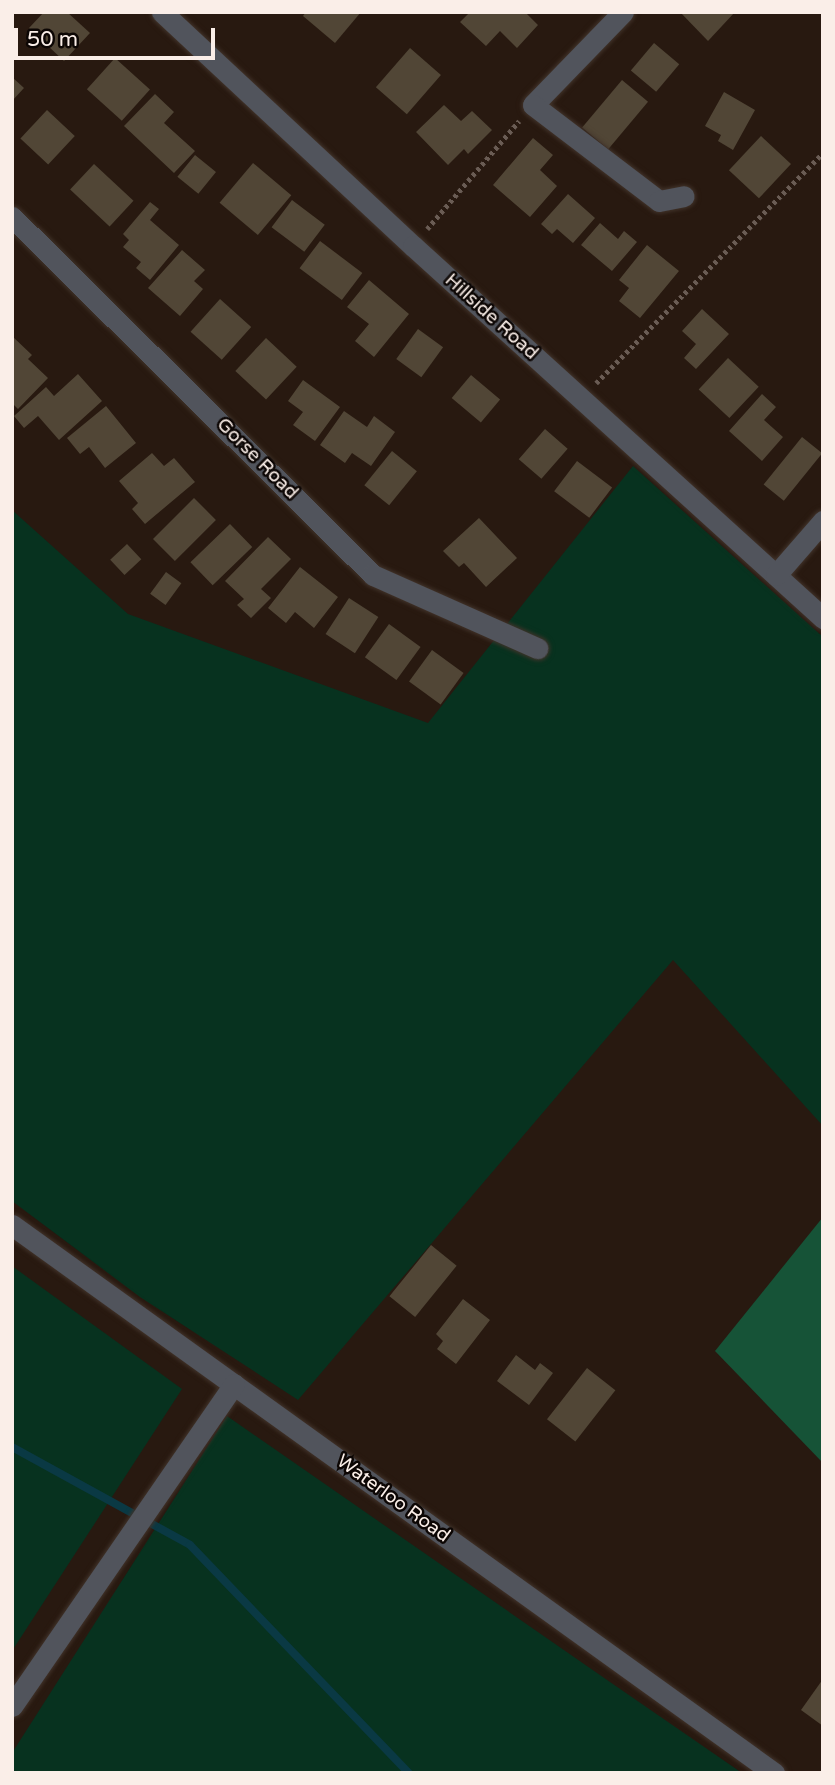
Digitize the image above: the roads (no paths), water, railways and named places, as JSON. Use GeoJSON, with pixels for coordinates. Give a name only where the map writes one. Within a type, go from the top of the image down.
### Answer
{"type":"FeatureCollection","features":[{"type":"Feature","properties":{"kind":"street"},"geometry":{"type":"LineString","coordinates":[[623,12],[533,105],[659,201],[684,196]]}},
{"type":"Feature","properties":{"kind":"street","name":"Hillside Road"},"geometry":{"type":"LineString","coordinates":[[169,14],[413,246],[823,618]]}},
{"type":"Feature","properties":{"kind":"street","name":"Gorse Road"},"geometry":{"type":"LineString","coordinates":[[12,217],[373,575],[537,648]]}},
{"type":"Feature","properties":{"kind":"street"},"geometry":{"type":"LineString","coordinates":[[775,575],[823,521]]}},
{"type":"Feature","properties":{"kind":"street","name":"Waterloo Road"},"geometry":{"type":"LineString","coordinates":[[12,1224],[774,1773]]}},
{"type":"Feature","properties":{"kind":"street"},"geometry":{"type":"LineString","coordinates":[[12,1706],[234,1384]]}},
{"type":"Feature","properties":{"kind":"waterway"},"geometry":{"type":"LineString","coordinates":[[12,1447],[190,1545],[409,1773]]}}]}
